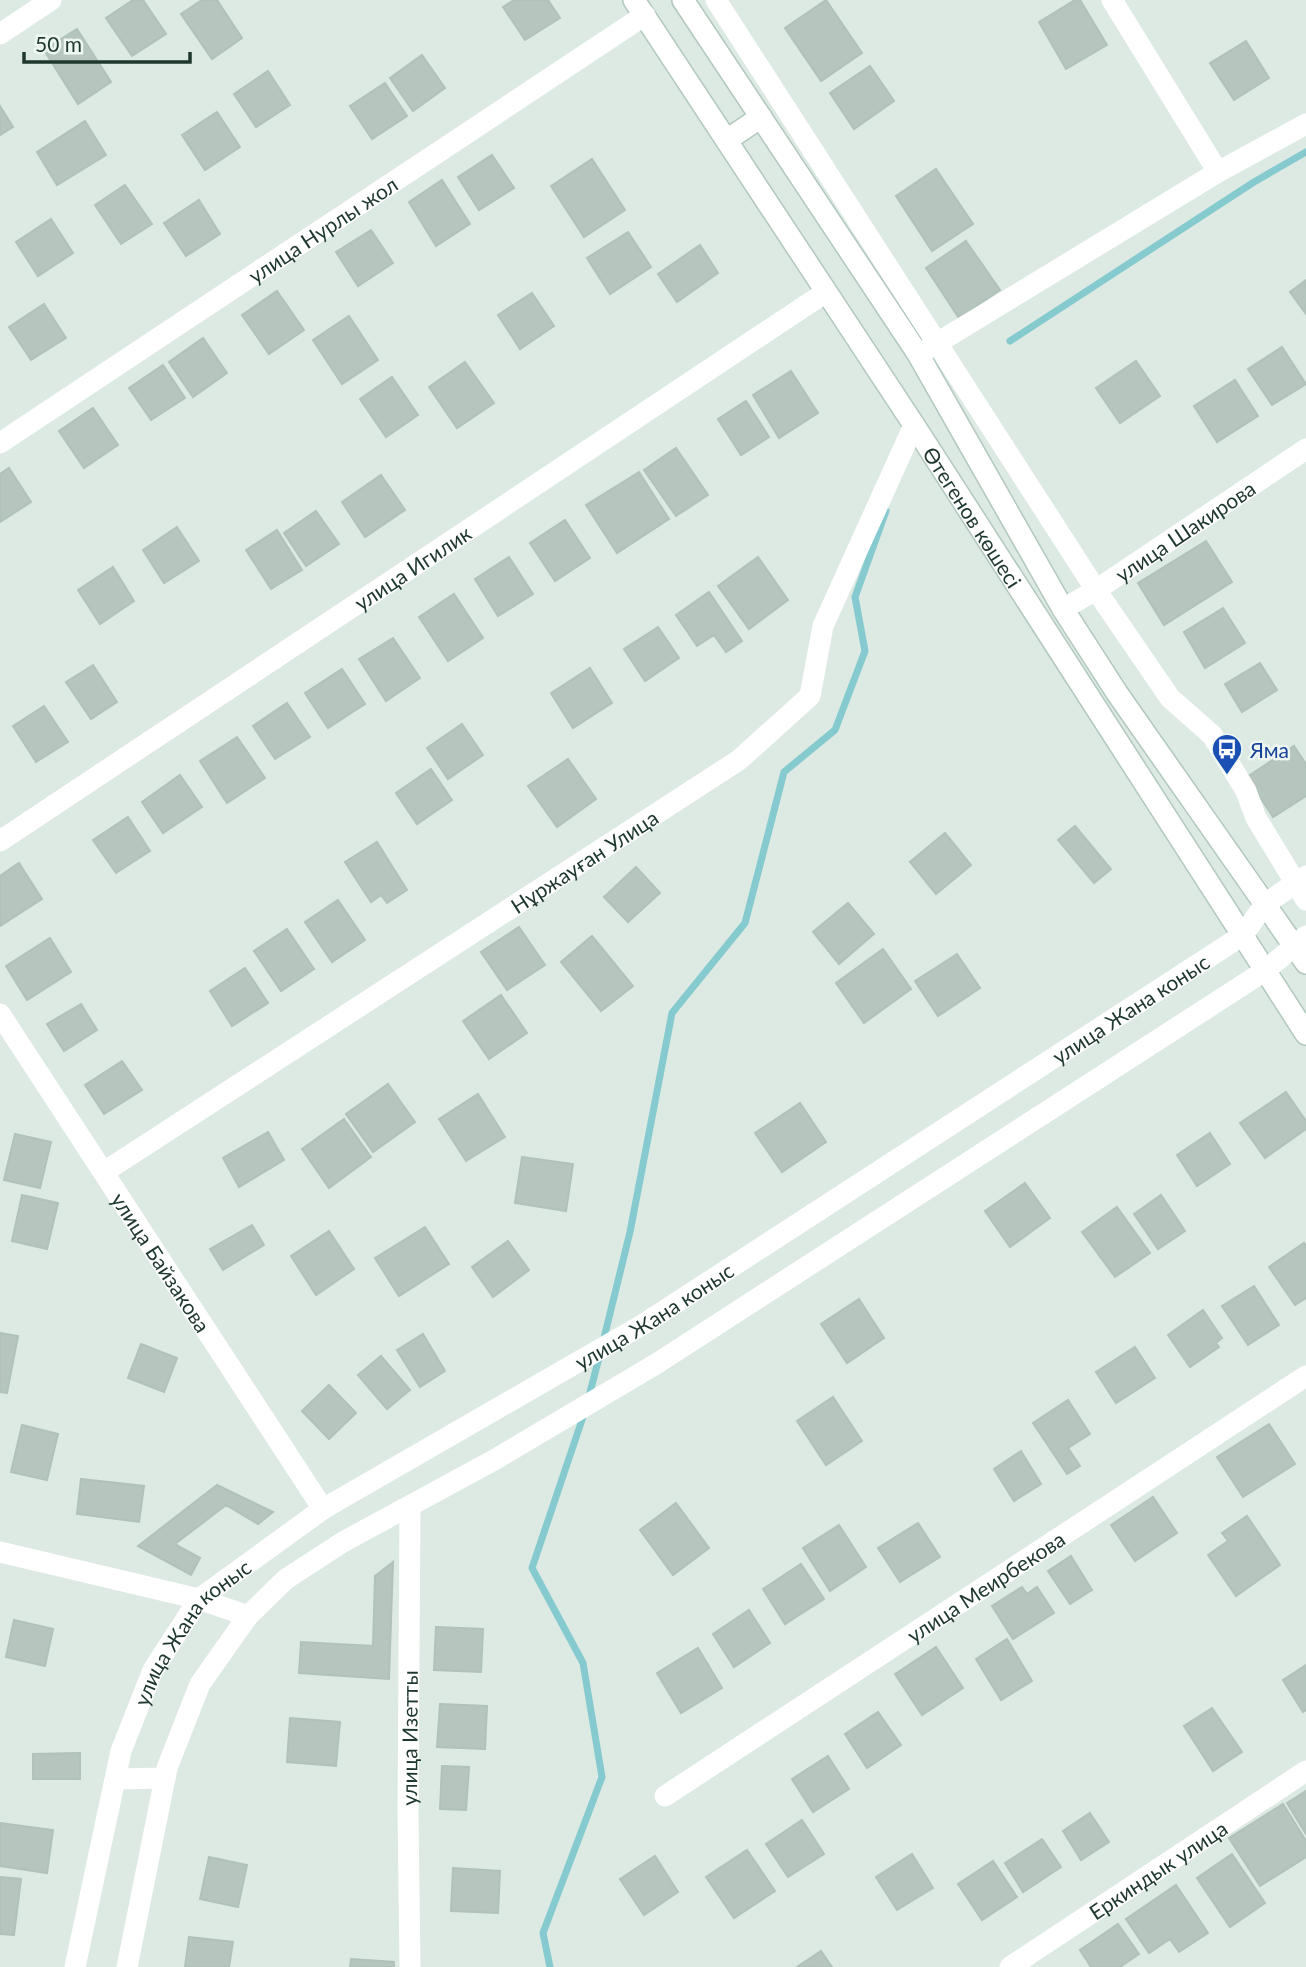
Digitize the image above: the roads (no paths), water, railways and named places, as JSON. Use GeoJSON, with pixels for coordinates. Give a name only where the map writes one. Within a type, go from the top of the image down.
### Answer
{"type":"FeatureCollection","features":[{"type":"Feature","properties":{"kind":"street"},"geometry":{"type":"LineString","coordinates":[[0,34],[51,0]]}},
{"type":"Feature","properties":{"kind":"street","name":"Өтегенов көшесі"},"geometry":{"type":"LineString","coordinates":[[683,0],[918,354],[1063,608],[1117,693],[1265,904],[1300,940],[1306,963]]}},
{"type":"Feature","properties":{"kind":"street"},"geometry":{"type":"LineString","coordinates":[[716,0],[1097,590],[1170,698],[1212,735],[1246,791],[1256,818],[1302,886],[1265,904]]}},
{"type":"Feature","properties":{"kind":"street"},"geometry":{"type":"LineString","coordinates":[[1112,0],[1218,172]]}},
{"type":"Feature","properties":{"kind":"street","name":"Өтегенов көшесі"},"geometry":{"type":"LineString","coordinates":[[639,7],[914,425],[1306,1034]]}},
{"type":"Feature","properties":{"kind":"street","name":"улица Нурлы жол"},"geometry":{"type":"LineString","coordinates":[[0,443],[639,7]]}},
{"type":"Feature","properties":{"kind":"street"},"geometry":{"type":"LineString","coordinates":[[727,140],[761,117]]}},
{"type":"Feature","properties":{"kind":"street"},"geometry":{"type":"LineString","coordinates":[[918,354],[1218,172],[1306,124]]}},
{"type":"Feature","properties":{"kind":"street","name":"улица Игилик"},"geometry":{"type":"LineString","coordinates":[[0,841],[827,292]]}},
{"type":"Feature","properties":{"kind":"street","name":"Нұржауған Улица"},"geometry":{"type":"LineString","coordinates":[[104,1172],[739,760],[810,696],[823,626],[914,425]]}},
{"type":"Feature","properties":{"kind":"street","name":"улица Шакирова"},"geometry":{"type":"LineString","coordinates":[[1063,608],[1097,590],[1306,450]]}},
{"type":"Feature","properties":{"kind":"street","name":"улица Жана коныс"},"geometry":{"type":"LineString","coordinates":[[75,1967],[121,1752],[153,1670],[199,1599],[323,1509],[642,1325],[1243,935],[1265,904]]}},
{"type":"Feature","properties":{"kind":"street","name":"улица Жана коныс"},"geometry":{"type":"LineString","coordinates":[[127,1967],[167,1768],[200,1684],[248,1615],[286,1579],[343,1542],[494,1460],[656,1364],[1266,970],[1300,940]]}},
{"type":"Feature","properties":{"kind":"street","name":"улица Байзакова"},"geometry":{"type":"LineString","coordinates":[[0,1014],[323,1509]]}},
{"type":"Feature","properties":{"kind":"street","name":"улица Меирбекова"},"geometry":{"type":"LineString","coordinates":[[665,1796],[1306,1376]]}},
{"type":"Feature","properties":{"kind":"street","name":"улица Изетты"},"geometry":{"type":"LineString","coordinates":[[410,1507],[410,1967]]}},
{"type":"Feature","properties":{"kind":"street"},"geometry":{"type":"LineString","coordinates":[[0,1552],[199,1599],[248,1615]]}},
{"type":"Feature","properties":{"kind":"street","name":"Еркиндык улица"},"geometry":{"type":"LineString","coordinates":[[1010,1967],[1306,1771]]}},
{"type":"Feature","properties":{"kind":"street"},"geometry":{"type":"LineString","coordinates":[[115,1779],[165,1777]]}},
{"type":"Feature","properties":{"kind":"waterway"},"geometry":{"type":"LineString","coordinates":[[1010,341],[1254,182],[1306,152]]}},
{"type":"Feature","properties":{"kind":"waterway"},"geometry":{"type":"LineString","coordinates":[[603,1342],[630,1232],[672,1013],[745,923],[784,772],[835,730],[865,651],[855,597],[886,511]]}},
{"type":"Feature","properties":{"kind":"waterway"},"geometry":{"type":"LineString","coordinates":[[588,1400],[600,1354]]}},
{"type":"Feature","properties":{"kind":"waterway"},"geometry":{"type":"LineString","coordinates":[[550,1967],[543,1933],[602,1777],[583,1663],[532,1568],[585,1411]]}},
{"type":"Feature","properties":{"kind":"place","name":"Яма"},"geometry":{"type":"Point","coordinates":[1227,776]}}]}
